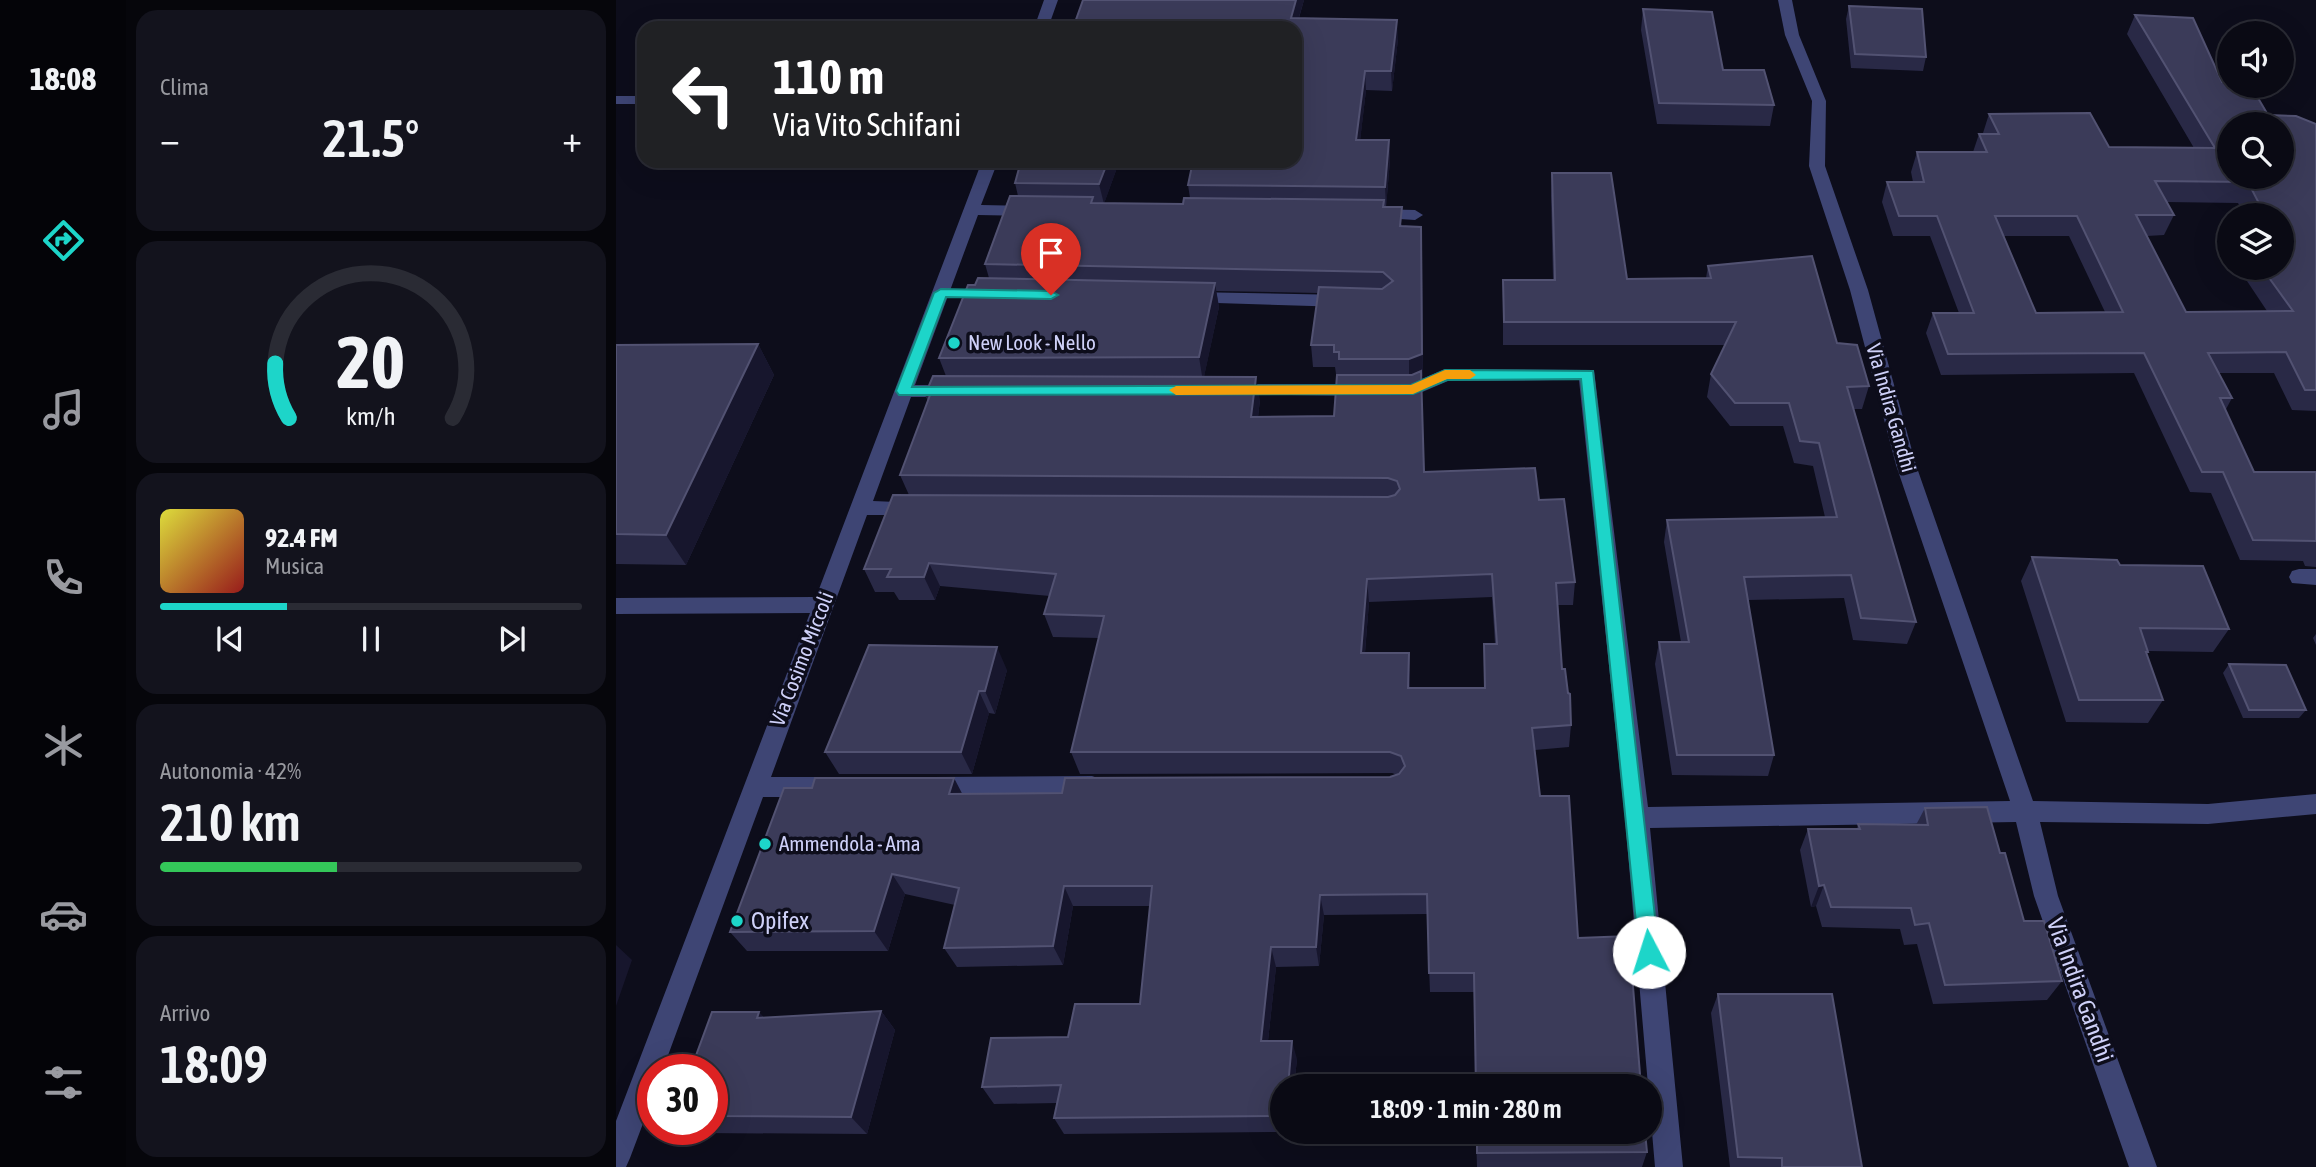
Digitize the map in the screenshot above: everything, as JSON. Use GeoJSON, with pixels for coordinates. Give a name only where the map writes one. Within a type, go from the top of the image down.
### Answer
{"type":"FeatureCollection","features":[{"type":"Feature","properties":{"kind":"street"},"geometry":{"type":"LineString","coordinates":[[1044,21],[1051,0]]}},
{"type":"Feature","properties":{"kind":"street","name":"Via Indira Gandhi"},"geometry":{"type":"LineString","coordinates":[[1785,0],[1792,35],[1819,101],[1817,166],[1859,290],[1906,465],[2025,811],[2046,896],[2143,1167]]}},
{"type":"Feature","properties":{"kind":"street"},"geometry":{"type":"LineString","coordinates":[[616,100],[637,100]]}},
{"type":"Feature","properties":{"kind":"street","name":"Via Cosimo Miccoli"},"geometry":{"type":"LineString","coordinates":[[616,1158],[859,508],[904,391],[948,293],[971,210],[987,168]]}},
{"type":"Feature","properties":{"kind":"street"},"geometry":{"type":"LineString","coordinates":[[971,210],[1055,211]]}},
{"type":"Feature","properties":{"kind":"street"},"geometry":{"type":"LineString","coordinates":[[1359,214],[1415,215]]}},
{"type":"Feature","properties":{"kind":"street"},"geometry":{"type":"LineString","coordinates":[[1176,298],[1369,302]]}},
{"type":"Feature","properties":{"kind":"street"},"geometry":{"type":"LineString","coordinates":[[1206,390],[1413,390],[1445,375],[1588,374],[1637,818],[1669,1167]]}},
{"type":"Feature","properties":{"kind":"street"},"geometry":{"type":"LineString","coordinates":[[904,391],[972,391]]}},
{"type":"Feature","properties":{"kind":"street"},"geometry":{"type":"LineString","coordinates":[[859,508],[929,509]]}},
{"type":"Feature","properties":{"kind":"street"},"geometry":{"type":"LineString","coordinates":[[616,606],[823,605]]}},
{"type":"Feature","properties":{"kind":"street"},"geometry":{"type":"LineString","coordinates":[[907,787],[1115,786]]}},
{"type":"Feature","properties":{"kind":"street"},"geometry":{"type":"LineString","coordinates":[[754,787],[865,787]]}},
{"type":"Feature","properties":{"kind":"street"},"geometry":{"type":"LineString","coordinates":[[1637,818],[2025,811],[2208,814],[2316,804]]}},
{"type":"Feature","properties":{"kind":"building"},"geometry":{"type":"Polygon","coordinates":[[[1083,0],[1296,0],[1291,18],[1397,20],[1391,71],[1365,71],[1356,140],[1389,140],[1385,187],[1188,185],[1192,168],[1302,168],[1302,21],[1076,21],[1083,0]]]}},
{"type":"Feature","properties":{"kind":"building"},"geometry":{"type":"Polygon","coordinates":[[[1849,6],[1922,9],[1926,57],[1855,54],[1849,6]]]}},
{"type":"Feature","properties":{"kind":"building"},"geometry":{"type":"Polygon","coordinates":[[[1643,9],[1712,12],[1723,70],[1764,70],[1774,105],[1659,103],[1643,9]]]}},
{"type":"Feature","properties":{"kind":"building"},"geometry":{"type":"Polygon","coordinates":[[[2135,15],[2193,18],[2217,71],[2217,98],[2258,98],[2266,112],[2217,112],[2217,182],[2155,181],[2174,215],[2136,215],[2186,312],[2293,311],[2271,280],[2294,280],[2294,203],[2259,203],[2252,189],[2294,189],[2294,116],[2316,124],[2316,390],[2305,390],[2286,352],[2208,353],[2232,398],[2220,398],[2254,472],[2316,472],[2316,541],[2253,540],[2223,472],[2202,472],[2144,353],[1948,354],[1933,313],[1974,313],[1937,216],[1899,216],[1887,182],[1924,182],[1917,152],[1987,152],[1979,134],[1999,134],[1989,114],[2090,113],[2109,147],[2215,148],[2135,15]],[[1995,216],[2036,313],[2123,312],[2077,216],[1995,216]]]}},
{"type":"Feature","properties":{"kind":"building"},"geometry":{"type":"Polygon","coordinates":[[[1019,168],[1105,168],[1099,184],[1015,183],[1019,168]]]}},
{"type":"Feature","properties":{"kind":"building"},"geometry":{"type":"Polygon","coordinates":[[[1552,173],[1611,173],[1627,279],[1711,278],[1708,266],[1812,256],[1837,343],[1857,345],[1869,386],[1847,387],[1916,622],[1861,618],[1851,575],[1744,577],[1774,755],[1677,755],[1659,642],[1689,642],[1667,520],[1837,517],[1819,443],[1800,441],[1789,403],[1735,403],[1711,374],[1736,322],[1504,322],[1503,280],[1555,280],[1552,173]]]}},
{"type":"Feature","properties":{"kind":"building"},"geometry":{"type":"Polygon","coordinates":[[[1010,196],[1093,197],[1091,203],[1183,204],[1184,198],[1384,200],[1383,207],[1402,207],[1400,226],[1421,227],[1422,354],[1409,359],[1339,359],[1339,352],[1334,352],[1334,345],[1311,345],[1319,287],[1382,289],[1393,281],[1383,272],[985,264],[1010,196]]]}},
{"type":"Feature","properties":{"kind":"building"},"geometry":{"type":"Polygon","coordinates":[[[978,278],[1215,283],[1199,357],[939,358],[968,285],[975,285],[978,278]]]}},
{"type":"Feature","properties":{"kind":"building"},"geometry":{"type":"Polygon","coordinates":[[[758,344],[666,535],[616,534],[616,345],[758,344]]]}},
{"type":"Feature","properties":{"kind":"building"},"geometry":{"type":"Polygon","coordinates":[[[1421,371],[1424,472],[1535,468],[1539,500],[1564,499],[1575,582],[1556,583],[1562,669],[1565,669],[1570,694],[1571,725],[1532,728],[1540,796],[1569,796],[1578,938],[1629,936],[1640,1074],[1476,1074],[1474,973],[1429,973],[1427,894],[1320,895],[1316,947],[1271,947],[1261,1041],[1292,1041],[1289,1074],[1270,1074],[1270,1116],[1054,1118],[1061,1085],[982,1087],[991,1038],[1068,1037],[1075,1004],[1140,1004],[1152,886],[1064,886],[1053,946],[944,948],[959,888],[892,874],[874,931],[730,932],[784,788],[812,788],[815,778],[954,778],[949,794],[1062,793],[1065,778],[1390,777],[1399,774],[1405,766],[1401,756],[1390,752],[1071,752],[1104,616],[1044,614],[1056,574],[929,563],[924,577],[887,577],[891,569],[864,569],[893,495],[1388,497],[1395,495],[1400,489],[1397,481],[1388,478],[900,475],[930,395],[925,395],[933,376],[1256,377],[1251,417],[1334,416],[1337,375],[1412,375],[1421,371]],[[1492,574],[1367,579],[1361,653],[1409,653],[1408,688],[1485,688],[1484,644],[1497,644],[1492,574]]]}},
{"type":"Feature","properties":{"kind":"building"},"geometry":{"type":"Polygon","coordinates":[[[2032,557],[2117,560],[2120,565],[2203,566],[2229,629],[2140,628],[2163,700],[2079,700],[2032,557]]]}},
{"type":"Feature","properties":{"kind":"building"},"geometry":{"type":"Polygon","coordinates":[[[869,645],[997,647],[985,691],[979,691],[961,752],[825,752],[869,645]]]}},
{"type":"Feature","properties":{"kind":"building"},"geometry":{"type":"Polygon","coordinates":[[[2229,664],[2286,665],[2306,710],[2249,710],[2229,664]]]}},
{"type":"Feature","properties":{"kind":"building"},"geometry":{"type":"Polygon","coordinates":[[[1987,807],[2000,853],[2005,853],[2024,921],[2044,921],[2062,981],[1945,985],[1929,923],[1915,925],[1911,908],[1831,907],[1824,885],[1819,886],[1808,829],[1860,829],[1858,824],[1928,825],[1925,808],[1987,807]]]}},
{"type":"Feature","properties":{"kind":"building"},"geometry":{"type":"Polygon","coordinates":[[[1718,994],[1832,994],[1862,1167],[1782,1167],[1782,1158],[1738,1157],[1718,994]]]}},
{"type":"Feature","properties":{"kind":"building"},"geometry":{"type":"Polygon","coordinates":[[[881,1011],[851,1117],[728,1116],[728,1054],[697,1054],[712,1012],[759,1012],[757,1018],[881,1011]]]}},
{"type":"Feature","properties":{"kind":"building"},"geometry":{"type":"Polygon","coordinates":[[[1477,1144],[1646,1144],[1647,1152],[1477,1153],[1477,1144]]]}},
{"type":"Feature","properties":{"kind":"slow traffic"},"geometry":{"type":"LineString","coordinates":[[1176,390],[1413,390],[1445,375],[1470,375]]}},
{"type":"Feature","properties":{"kind":"place","name":"New Look - Nello"},"geometry":{"type":"Point","coordinates":[954,343]}},
{"type":"Feature","properties":{"kind":"place","name":"Ammendola - Ama"},"geometry":{"type":"Point","coordinates":[765,844]}},
{"type":"Feature","properties":{"kind":"place","name":"Opifex"},"geometry":{"type":"Point","coordinates":[737,921]}},
{"type":"Feature","properties":{"kind":"route"},"geometry":{"type":"LineString","coordinates":[[1051,295],[941,293],[904,391],[1413,390],[1445,375],[1588,374],[1637,818],[1649,952]]}}]}
